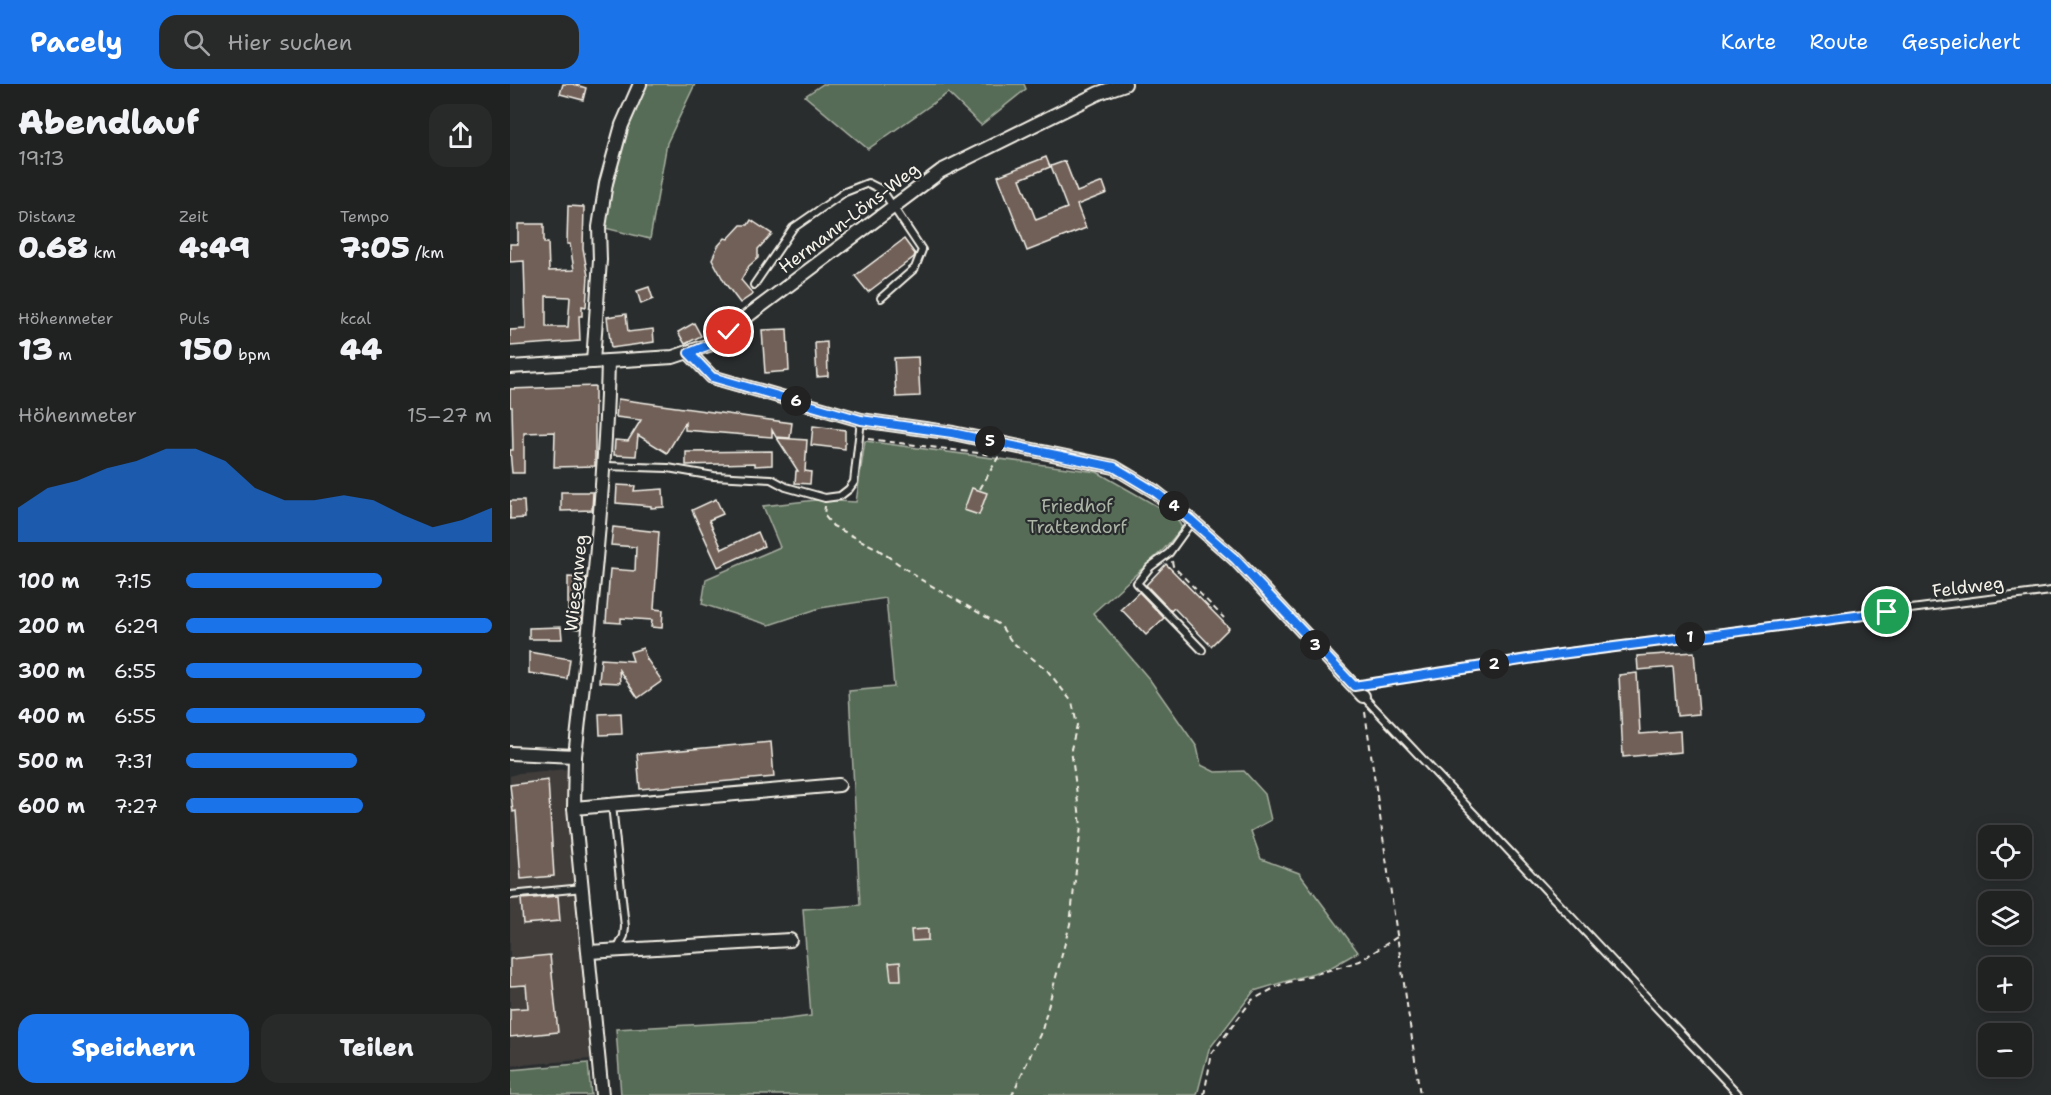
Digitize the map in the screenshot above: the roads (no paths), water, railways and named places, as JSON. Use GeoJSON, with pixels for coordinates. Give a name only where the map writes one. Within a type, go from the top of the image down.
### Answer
{"type":"FeatureCollection","features":[{"type":"Feature","properties":{"kind":"street"},"geometry":{"type":"LineString","coordinates":[[593,362],[600,260],[599,227],[604,194],[622,125],[640,84]]}},
{"type":"Feature","properties":{"kind":"street","name":"Hermann-Löns-Weg"},"geometry":{"type":"LineString","coordinates":[[510,367],[673,357],[709,345],[941,171],[1099,93],[1125,84]]}},
{"type":"Feature","properties":{"kind":"street"},"geometry":{"type":"LineString","coordinates":[[689,353],[712,377],[861,420],[952,433],[1114,467],[1154,491],[1235,559],[1358,691]]}},
{"type":"Feature","properties":{"kind":"street","name":"Wiesenweg"},"geometry":{"type":"LineString","coordinates":[[602,1095],[574,808],[575,756],[600,534],[605,466],[608,361]]}},
{"type":"Feature","properties":{"kind":"street"},"geometry":{"type":"LineString","coordinates":[[510,753],[575,756]]}},
{"type":"Feature","properties":{"kind":"street"},"geometry":{"type":"LineString","coordinates":[[574,808],[839,785]]}},
{"type":"Feature","properties":{"kind":"street"},"geometry":{"type":"LineString","coordinates":[[589,952],[790,940]]}},
{"type":"Feature","properties":{"kind":"lane"},"geometry":{"type":"LineString","coordinates":[[754,285],[793,228],[845,192],[868,183],[882,190],[922,250],[915,268],[881,298]]}},
{"type":"Feature","properties":{"kind":"lane"},"geometry":{"type":"LineString","coordinates":[[605,466],[668,468],[714,476],[771,479],[786,487],[825,498],[840,495],[854,482],[861,420]]}},
{"type":"Feature","properties":{"kind":"lane"},"geometry":{"type":"LineString","coordinates":[[1192,521],[1169,553],[1150,567],[1137,583],[1202,650]]}},
{"type":"Feature","properties":{"kind":"lane","name":"Feldweg"},"geometry":{"type":"LineString","coordinates":[[1358,691],[1560,654],[2051,591]]}},
{"type":"Feature","properties":{"kind":"lane"},"geometry":{"type":"LineString","coordinates":[[1358,691],[1739,1095]]}},
{"type":"Feature","properties":{"kind":"lane"},"geometry":{"type":"LineString","coordinates":[[612,805],[625,927],[624,936],[617,950]]}},
{"type":"Feature","properties":{"kind":"lane"},"geometry":{"type":"LineString","coordinates":[[510,895],[582,888]]}},
{"type":"Feature","properties":{"kind":"park label","name":"Friedhof Trattendorf"},"geometry":{"type":"Point","coordinates":[1077,516]}}]}
